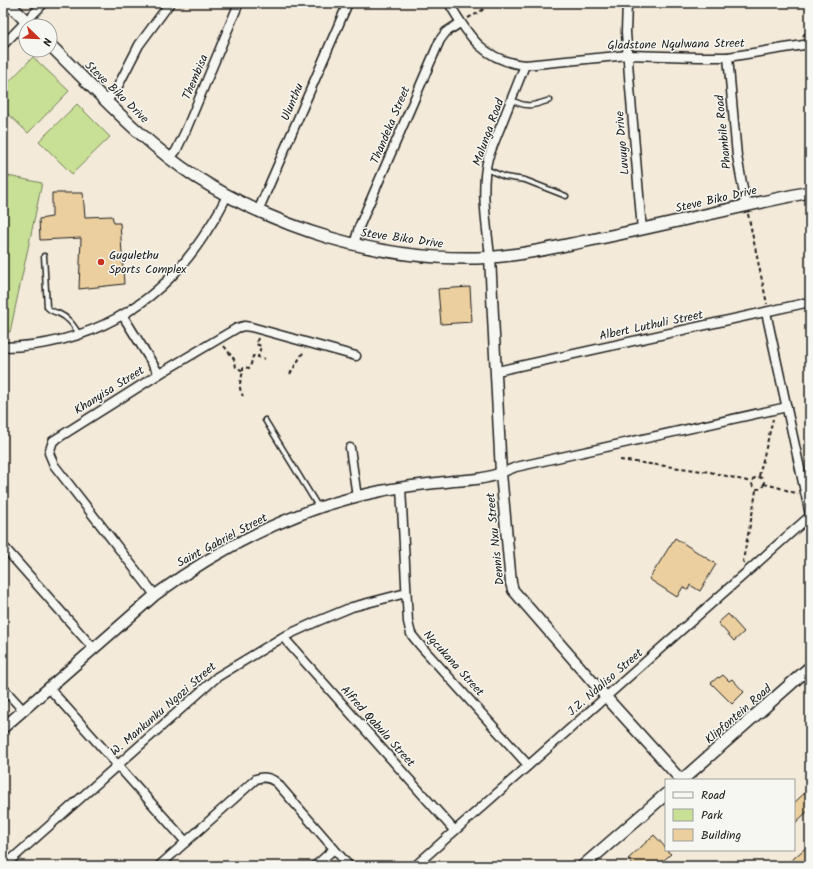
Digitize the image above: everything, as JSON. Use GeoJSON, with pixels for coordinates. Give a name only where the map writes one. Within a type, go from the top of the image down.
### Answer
{"type":"FeatureCollection","features":[{"type":"Feature","properties":{"kind":"main road"},"geometry":{"type":"LineString","coordinates":[[8,3],[23,18]]}},
{"type":"Feature","properties":{"kind":"main road","name":"Steve Biko Drive"},"geometry":{"type":"LineString","coordinates":[[58,53],[138,130],[170,158],[195,176],[258,211],[305,231],[354,245],[404,254],[437,257],[490,257],[552,248],[747,209],[810,192]]}},
{"type":"Feature","properties":{"kind":"main road","name":"Klipfontein Road"},"geometry":{"type":"LineString","coordinates":[[682,779],[810,667]]}},
{"type":"Feature","properties":{"kind":"main road"},"geometry":{"type":"LineString","coordinates":[[583,866],[665,795]]}},
{"type":"Feature","properties":{"kind":"street"},"geometry":{"type":"LineString","coordinates":[[33,18],[44,3]]}},
{"type":"Feature","properties":{"kind":"street"},"geometry":{"type":"LineString","coordinates":[[107,101],[118,86],[140,44],[170,3]]}},
{"type":"Feature","properties":{"kind":"street","name":"Thembisa"},"geometry":{"type":"LineString","coordinates":[[170,158],[176,151],[186,130],[239,3]]}},
{"type":"Feature","properties":{"kind":"street","name":"Ulunthu"},"geometry":{"type":"LineString","coordinates":[[258,211],[348,3]]}},
{"type":"Feature","properties":{"kind":"street","name":"Gladstone Nqulwana Street"},"geometry":{"type":"LineString","coordinates":[[449,3],[460,23],[486,52],[513,64],[525,65],[628,55],[728,57],[810,44]]}},
{"type":"Feature","properties":{"kind":"street","name":"Luvuyo Drive"},"geometry":{"type":"LineString","coordinates":[[627,3],[628,55],[642,230]]}},
{"type":"Feature","properties":{"kind":"street","name":"Thandeka Street"},"geometry":{"type":"LineString","coordinates":[[354,245],[359,227],[440,40],[446,32],[460,23]]}},
{"type":"Feature","properties":{"kind":"street"},"geometry":{"type":"LineString","coordinates":[[3,45],[18,33]]}},
{"type":"Feature","properties":{"kind":"street","name":"Phambile Road"},"geometry":{"type":"LineString","coordinates":[[728,57],[737,156],[747,209]]}},
{"type":"Feature","properties":{"kind":"street","name":"Malunga Road"},"geometry":{"type":"LineString","coordinates":[[490,257],[484,188],[488,158],[525,65]]}},
{"type":"Feature","properties":{"kind":"street"},"geometry":{"type":"LineString","coordinates":[[3,347],[37,345],[52,342],[79,334],[123,316],[165,284],[176,272],[194,251],[216,217],[227,195]]}},
{"type":"Feature","properties":{"kind":"street","name":"Dennis Nxu Street"},"geometry":{"type":"LineString","coordinates":[[490,257],[501,474],[510,583],[513,590],[680,779]]}},
{"type":"Feature","properties":{"kind":"street","name":"Albert Luthuli Street"},"geometry":{"type":"LineString","coordinates":[[496,371],[767,308],[810,302]]}},
{"type":"Feature","properties":{"kind":"street"},"geometry":{"type":"LineString","coordinates":[[767,308],[810,516]]}},
{"type":"Feature","properties":{"kind":"street"},"geometry":{"type":"LineString","coordinates":[[123,316],[159,374]]}},
{"type":"Feature","properties":{"kind":"street","name":"Khanyisa Street"},"geometry":{"type":"LineString","coordinates":[[155,595],[54,465],[49,453],[53,441],[58,436],[159,374],[219,338],[237,328],[244,326],[356,356]]}},
{"type":"Feature","properties":{"kind":"street"},"geometry":{"type":"LineString","coordinates":[[501,474],[524,466],[787,407]]}},
{"type":"Feature","properties":{"kind":"street"},"geometry":{"type":"LineString","coordinates":[[350,448],[357,497]]}},
{"type":"Feature","properties":{"kind":"street","name":"Saint Gabriel Street"},"geometry":{"type":"LineString","coordinates":[[3,728],[155,595],[178,578],[211,558],[267,529],[319,508],[357,497],[401,487],[487,478],[501,474]]}},
{"type":"Feature","properties":{"kind":"street","name":"Ngcukana Street"},"geometry":{"type":"LineString","coordinates":[[401,487],[408,626],[412,634],[528,765]]}},
{"type":"Feature","properties":{"kind":"street","name":"J.Z. Ndaliso Street"},"geometry":{"type":"LineString","coordinates":[[415,866],[810,516]]}},
{"type":"Feature","properties":{"kind":"street"},"geometry":{"type":"LineString","coordinates":[[3,546],[94,648]]}},
{"type":"Feature","properties":{"kind":"street","name":"W. Mankunku Ngozi Street"},"geometry":{"type":"LineString","coordinates":[[4,866],[217,676],[284,637],[318,621],[352,607],[406,593]]}},
{"type":"Feature","properties":{"kind":"street","name":"Alfred Qabula Street"},"geometry":{"type":"LineString","coordinates":[[284,637],[454,830]]}},
{"type":"Feature","properties":{"kind":"street"},"geometry":{"type":"LineString","coordinates":[[3,688],[23,710]]}},
{"type":"Feature","properties":{"kind":"street"},"geometry":{"type":"LineString","coordinates":[[49,688],[186,842]]}},
{"type":"Feature","properties":{"kind":"street"},"geometry":{"type":"LineString","coordinates":[[159,866],[256,779],[262,777],[277,783],[349,866]]}},
{"type":"Feature","properties":{"kind":"street"},"geometry":{"type":"LineString","coordinates":[[315,866],[334,849]]}},
{"type":"Feature","properties":{"kind":"lane"},"geometry":{"type":"LineString","coordinates":[[512,100],[526,106],[550,100]]}},
{"type":"Feature","properties":{"kind":"lane"},"geometry":{"type":"LineString","coordinates":[[486,169],[505,177],[525,180],[566,196]]}},
{"type":"Feature","properties":{"kind":"lane"},"geometry":{"type":"LineString","coordinates":[[44,256],[47,307],[51,311],[68,319],[79,334]]}},
{"type":"Feature","properties":{"kind":"lane"},"geometry":{"type":"LineString","coordinates":[[265,420],[319,508]]}},
{"type":"Feature","properties":{"kind":"path"},"geometry":{"type":"LineString","coordinates":[[460,23],[480,12],[490,3]]}},
{"type":"Feature","properties":{"kind":"path"},"geometry":{"type":"LineString","coordinates":[[747,209],[767,308]]}},
{"type":"Feature","properties":{"kind":"path"},"geometry":{"type":"LineString","coordinates":[[258,357],[261,346],[256,344],[261,330]]}},
{"type":"Feature","properties":{"kind":"path"},"geometry":{"type":"LineString","coordinates":[[219,338],[234,359],[236,367],[243,371]]}},
{"type":"Feature","properties":{"kind":"path"},"geometry":{"type":"LineString","coordinates":[[290,374],[308,343]]}},
{"type":"Feature","properties":{"kind":"path"},"geometry":{"type":"LineString","coordinates":[[243,396],[239,389],[239,385],[244,367],[250,368],[253,356],[264,359]]}},
{"type":"Feature","properties":{"kind":"path"},"geometry":{"type":"LineString","coordinates":[[759,476],[774,416]]}},
{"type":"Feature","properties":{"kind":"path"},"geometry":{"type":"LineString","coordinates":[[620,460],[710,472],[751,482]]}},
{"type":"Feature","properties":{"kind":"path"},"geometry":{"type":"LineString","coordinates":[[756,490],[752,487],[751,482],[754,477],[759,476]]}},
{"type":"Feature","properties":{"kind":"path"},"geometry":{"type":"LineString","coordinates":[[756,490],[762,489],[764,484],[763,479],[759,476]]}},
{"type":"Feature","properties":{"kind":"path"},"geometry":{"type":"LineString","coordinates":[[764,484],[800,495]]}},
{"type":"Feature","properties":{"kind":"path"},"geometry":{"type":"LineString","coordinates":[[746,564],[743,561],[756,490]]}},
{"type":"Feature","properties":{"kind":"green space"},"geometry":{"type":"Polygon","coordinates":[[[32,58],[34,58],[69,91],[28,133],[3,109],[3,88],[32,58]]]}},
{"type":"Feature","properties":{"kind":"green space"},"geometry":{"type":"Polygon","coordinates":[[[77,104],[110,137],[72,174],[39,141],[77,104]]]}},
{"type":"Feature","properties":{"kind":"green space"},"geometry":{"type":"Polygon","coordinates":[[[3,175],[42,183],[10,332],[3,331],[3,175]]]}},
{"type":"Feature","properties":{"kind":"building","name":"Gugulethu Sports Complex"},"geometry":{"type":"Polygon","coordinates":[[[52,193],[83,193],[85,217],[112,216],[114,223],[120,223],[124,284],[79,289],[81,238],[40,240],[39,219],[52,217],[52,193]]]}},
{"type":"Feature","properties":{"kind":"building"},"geometry":{"type":"Polygon","coordinates":[[[470,287],[472,322],[441,324],[438,289],[470,287]]]}},
{"type":"Feature","properties":{"kind":"building"},"geometry":{"type":"Polygon","coordinates":[[[675,538],[716,564],[700,591],[690,585],[688,590],[683,587],[677,597],[649,579],[675,538]]]}},
{"type":"Feature","properties":{"kind":"building"},"geometry":{"type":"Polygon","coordinates":[[[728,614],[744,632],[734,641],[718,623],[728,614]]]}},
{"type":"Feature","properties":{"kind":"building"},"geometry":{"type":"Polygon","coordinates":[[[723,675],[729,681],[732,679],[744,692],[732,704],[711,683],[723,675]]]}},
{"type":"Feature","properties":{"kind":"building"},"geometry":{"type":"Polygon","coordinates":[[[810,788],[810,809],[795,823],[795,802],[810,788]]]}},
{"type":"Feature","properties":{"kind":"building"},"geometry":{"type":"Polygon","coordinates":[[[654,835],[665,847],[665,851],[671,854],[657,866],[634,866],[628,859],[654,835]]]}},
{"type":"Feature","properties":{"kind":"building"},"geometry":{"type":"Polygon","coordinates":[[[810,844],[810,863],[806,866],[785,866],[810,844]]]}},
{"type":"Feature","properties":{"kind":"place","name":"Gugulethu Sports Complex"},"geometry":{"type":"Point","coordinates":[101,262]}}]}
